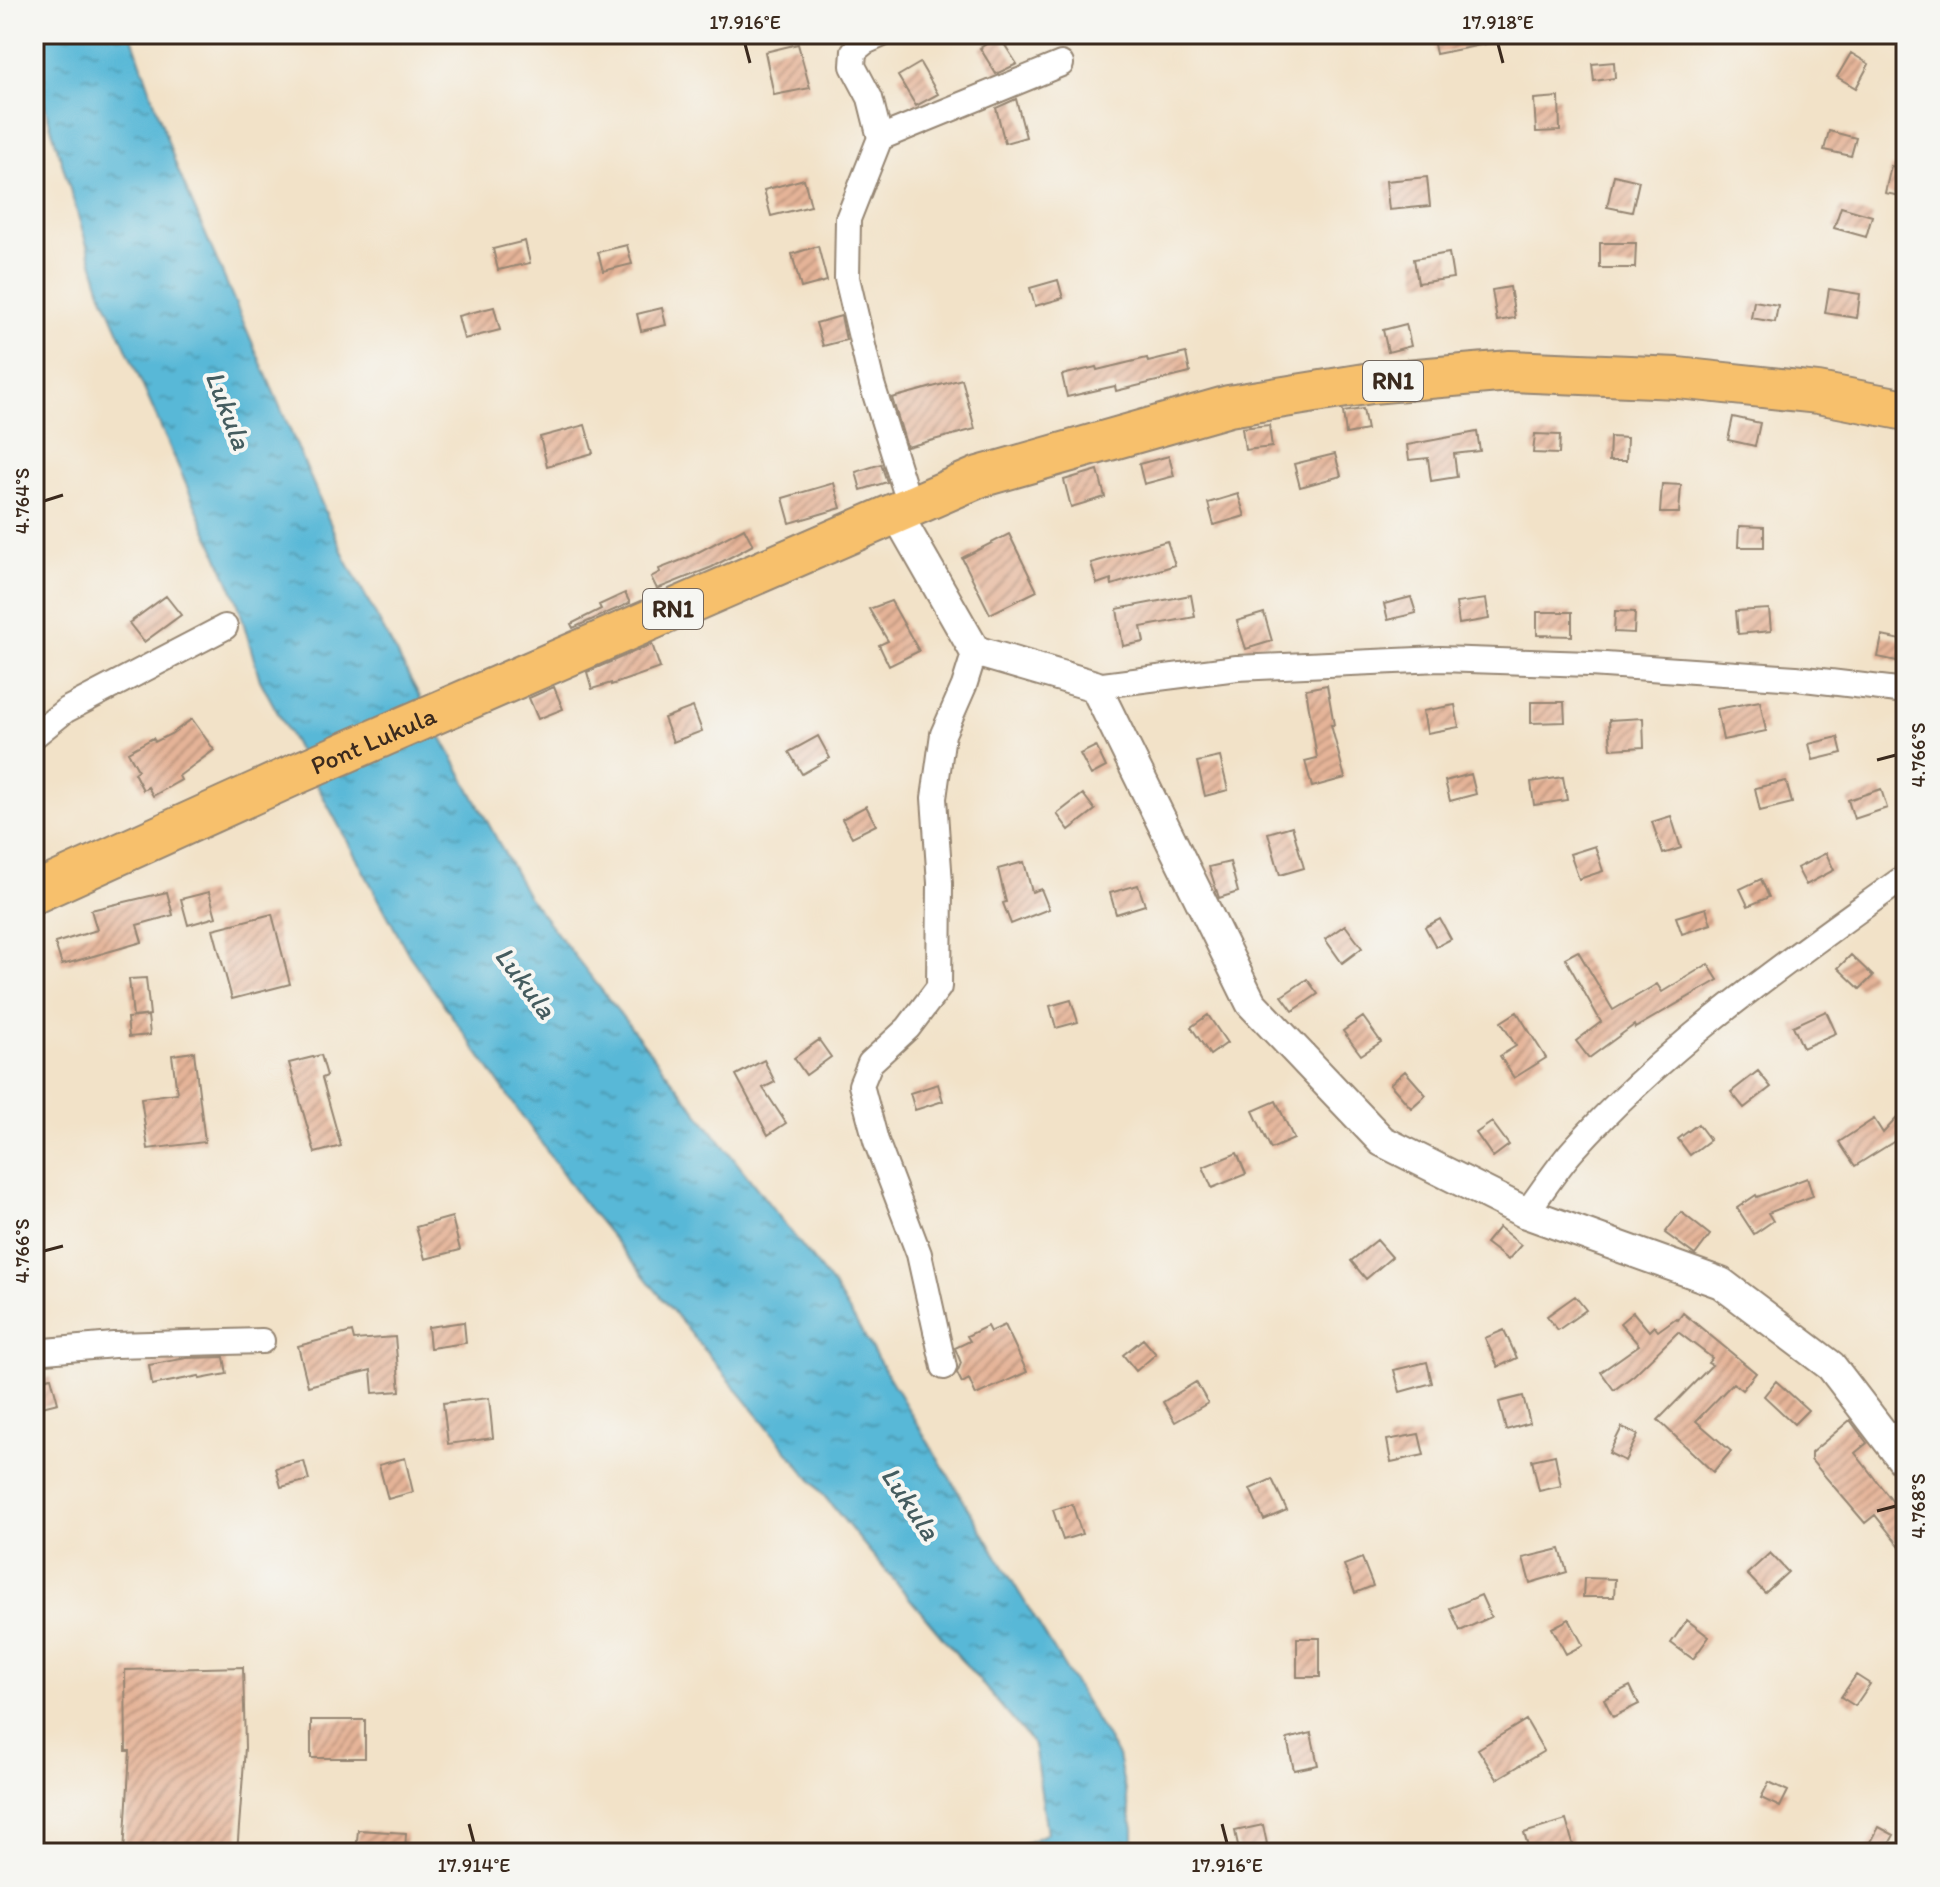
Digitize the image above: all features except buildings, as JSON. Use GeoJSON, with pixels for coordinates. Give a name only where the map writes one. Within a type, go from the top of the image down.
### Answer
{"type":"FeatureCollection","features":[{"type":"Feature","properties":{"kind":"highway","name":"RN1"},"geometry":{"type":"LineString","coordinates":[[902,508],[979,477],[1229,406],[1371,383],[1510,371],[1678,378],[1818,393],[1906,410]]}},
{"type":"Feature","properties":{"kind":"highway","name":"Pont Lukula"},"geometry":{"type":"LineString","coordinates":[[34,893],[296,774],[902,508]]}},
{"type":"Feature","properties":{"kind":"street"},"geometry":{"type":"LineString","coordinates":[[883,34],[854,51],[853,66],[870,98],[880,138],[848,219],[847,278],[902,508],[975,651],[943,734],[934,798],[940,883],[939,987],[908,1028],[870,1063],[861,1085],[876,1141],[919,1254],[944,1367]]}},
{"type":"Feature","properties":{"kind":"street"},"geometry":{"type":"LineString","coordinates":[[880,138],[1061,64]]}},
{"type":"Feature","properties":{"kind":"street"},"geometry":{"type":"LineString","coordinates":[[34,736],[66,710],[225,627]]}},
{"type":"Feature","properties":{"kind":"street"},"geometry":{"type":"LineString","coordinates":[[975,651],[1095,686],[1237,668],[1440,659],[1590,664],[1796,678],[1906,691]]}},
{"type":"Feature","properties":{"kind":"street"},"geometry":{"type":"LineString","coordinates":[[1095,686],[1251,1003],[1382,1141],[1526,1213],[1721,1283],[1831,1366],[1906,1464]]}},
{"type":"Feature","properties":{"kind":"street"},"geometry":{"type":"LineString","coordinates":[[1526,1213],[1572,1151],[1654,1069],[1724,1008],[1906,876]]}},
{"type":"Feature","properties":{"kind":"street"},"geometry":{"type":"LineString","coordinates":[[34,1352],[114,1345],[262,1341]]}},
{"type":"Feature","properties":{"kind":"water","name":"Lukula"},"geometry":{"type":"Polygon","coordinates":[[[34,34],[131,34],[177,168],[346,560],[527,895],[835,1288],[1118,1756],[1133,1829],[1133,1853],[1007,1853],[1047,1833],[1034,1745],[866,1547],[580,1198],[409,955],[260,680],[237,600],[101,291],[34,71],[34,34]]]}}]}
